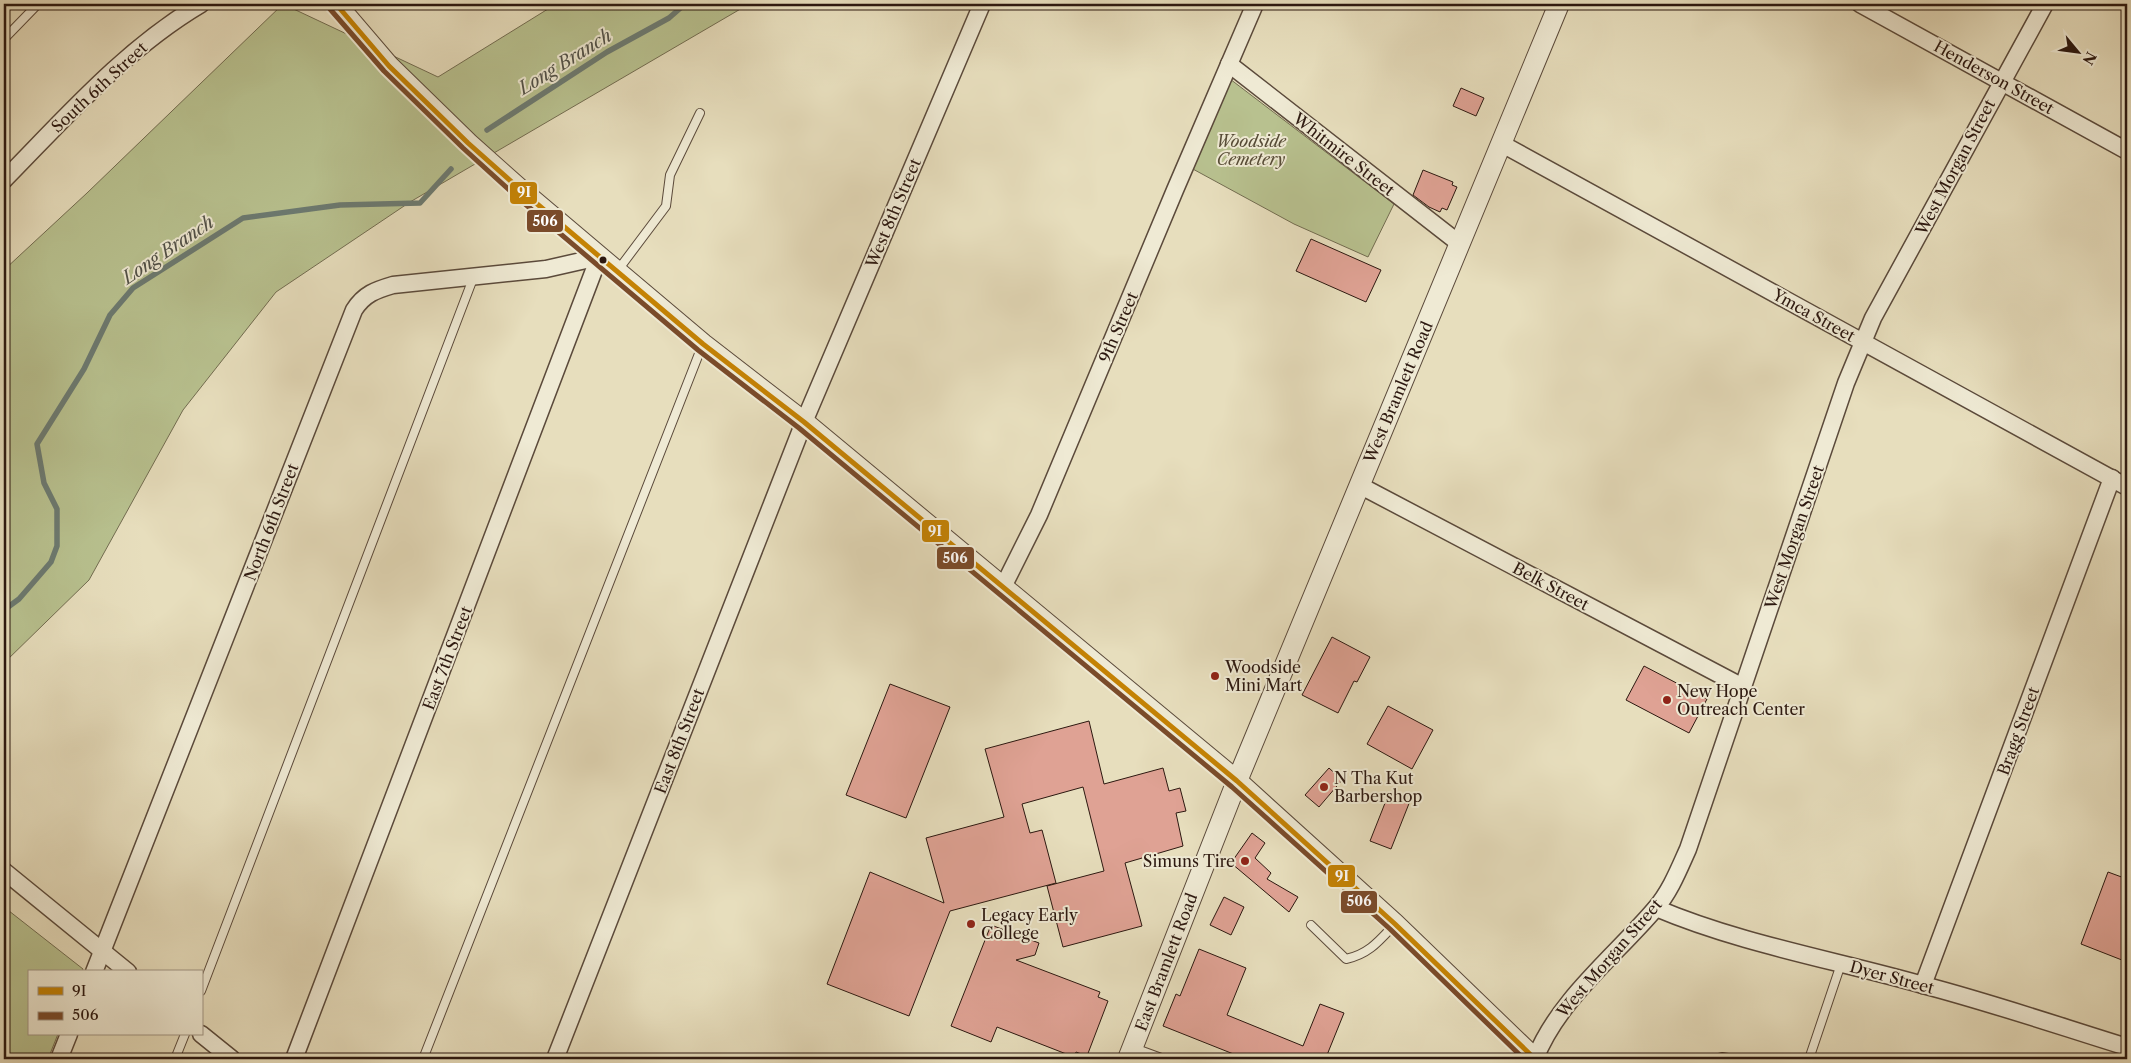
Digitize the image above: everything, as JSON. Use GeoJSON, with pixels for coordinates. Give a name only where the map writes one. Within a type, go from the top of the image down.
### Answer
{"type":"FeatureCollection","features":[{"type":"Feature","properties":{"kind":"street","name":"South 6th Street"},"geometry":{"type":"LineString","coordinates":[[4,180],[114,69],[152,37],[201,4]]}},
{"type":"Feature","properties":{"kind":"street"},"geometry":{"type":"LineString","coordinates":[[336,4],[388,66],[468,143],[703,344],[804,422],[1237,781],[1395,924],[1535,1059]]}},
{"type":"Feature","properties":{"kind":"street","name":"West 8th Street"},"geometry":{"type":"LineString","coordinates":[[804,422],[982,4]]}},
{"type":"Feature","properties":{"kind":"street","name":"9th Street"},"geometry":{"type":"LineString","coordinates":[[1003,587],[1039,515],[1256,4]]}},
{"type":"Feature","properties":{"kind":"street","name":"West Bramlett Road"},"geometry":{"type":"LineString","coordinates":[[1237,781],[1559,4]]}},
{"type":"Feature","properties":{"kind":"street","name":"Henderson Street"},"geometry":{"type":"LineString","coordinates":[[1860,4],[2127,151]]}},
{"type":"Feature","properties":{"kind":"street","name":"West Morgan Street"},"geometry":{"type":"LineString","coordinates":[[1535,1059],[1542,1040],[1556,1019],[1613,953],[1656,908],[1673,882],[1688,849],[1846,382],[1873,318],[2045,4]]}},
{"type":"Feature","properties":{"kind":"street","name":"Whitmire Street"},"geometry":{"type":"LineString","coordinates":[[1229,64],[1460,244]]}},
{"type":"Feature","properties":{"kind":"street","name":"Ymca Street"},"geometry":{"type":"LineString","coordinates":[[1502,144],[2127,487]]}},
{"type":"Feature","properties":{"kind":"street","name":"North 6th Street"},"geometry":{"type":"LineString","coordinates":[[95,970],[354,310],[360,301],[373,291],[393,285],[546,269],[599,257]]}},
{"type":"Feature","properties":{"kind":"street","name":"East 7th Street"},"geometry":{"type":"LineString","coordinates":[[294,1059],[599,257]]}},
{"type":"Feature","properties":{"kind":"street","name":"East 8th Street"},"geometry":{"type":"LineString","coordinates":[[555,1059],[804,422]]}},
{"type":"Feature","properties":{"kind":"street","name":"Bragg Street"},"geometry":{"type":"LineString","coordinates":[[1923,985],[2112,478]]}},
{"type":"Feature","properties":{"kind":"street","name":"Belk Street"},"geometry":{"type":"LineString","coordinates":[[1360,484],[1743,687]]}},
{"type":"Feature","properties":{"kind":"street","name":"East Bramlett Road"},"geometry":{"type":"LineString","coordinates":[[1130,1053],[1237,781]]}},
{"type":"Feature","properties":{"kind":"street"},"geometry":{"type":"LineString","coordinates":[[4,871],[126,970]]}},
{"type":"Feature","properties":{"kind":"street","name":"Dyer Street"},"geometry":{"type":"LineString","coordinates":[[1656,908],[1722,931],[1923,985],[2127,1047]]}},
{"type":"Feature","properties":{"kind":"street"},"geometry":{"type":"LineString","coordinates":[[202,1035],[232,1059]]}},
{"type":"Feature","properties":{"kind":"street"},"geometry":{"type":"LineString","coordinates":[[59,1059],[68,1036]]}},
{"type":"Feature","properties":{"kind":"lane"},"geometry":{"type":"LineString","coordinates":[[4,39],[38,4]]}},
{"type":"Feature","properties":{"kind":"lane"},"geometry":{"type":"LineString","coordinates":[[617,272],[666,206],[670,175],[700,113]]}},
{"type":"Feature","properties":{"kind":"lane"},"geometry":{"type":"LineString","coordinates":[[202,988],[474,276]]}},
{"type":"Feature","properties":{"kind":"lane"},"geometry":{"type":"LineString","coordinates":[[423,1059],[703,344]]}},
{"type":"Feature","properties":{"kind":"lane"},"geometry":{"type":"LineString","coordinates":[[1311,925],[1346,959],[1360,956],[1374,946],[1395,924]]}},
{"type":"Feature","properties":{"kind":"lane"},"geometry":{"type":"LineString","coordinates":[[1809,1059],[1841,964]]}},
{"type":"Feature","properties":{"kind":"lane"},"geometry":{"type":"LineString","coordinates":[[175,1059],[184,1036]]}},
{"type":"Feature","properties":{"kind":"lane"},"geometry":{"type":"LineString","coordinates":[[1130,1053],[1164,1059]]}},
{"type":"Feature","properties":{"kind":"lane"},"geometry":{"type":"LineString","coordinates":[[1716,1059],[1722,1057],[1734,1059]]}},
{"type":"Feature","properties":{"kind":"green space"},"geometry":{"type":"Polygon","coordinates":[[[283,4],[438,77],[556,4],[749,4],[410,202],[276,292],[183,410],[89,580],[4,663],[4,270],[87,193],[283,4]]]}},
{"type":"Feature","properties":{"kind":"green space","name":"Woodside Cemetery"},"geometry":{"type":"Polygon","coordinates":[[[1230,79],[1394,204],[1368,257],[1294,224],[1191,168],[1230,79]]]}},
{"type":"Feature","properties":{"kind":"green space"},"geometry":{"type":"Polygon","coordinates":[[[4,907],[83,969],[28,970],[28,1036],[57,1036],[48,1059],[4,1059],[4,907]]]}},
{"type":"Feature","properties":{"kind":"building"},"geometry":{"type":"Polygon","coordinates":[[[1461,88],[1484,98],[1476,116],[1453,106],[1461,88]]]}},
{"type":"Feature","properties":{"kind":"building"},"geometry":{"type":"Polygon","coordinates":[[[1423,170],[1453,182],[1452,185],[1457,187],[1447,210],[1442,208],[1440,212],[1429,207],[1413,195],[1423,170]]]}},
{"type":"Feature","properties":{"kind":"building"},"geometry":{"type":"Polygon","coordinates":[[[1311,239],[1381,270],[1366,302],[1296,271],[1311,239]]]}},
{"type":"Feature","properties":{"kind":"building"},"geometry":{"type":"Polygon","coordinates":[[[1332,637],[1370,657],[1357,682],[1354,681],[1338,713],[1302,695],[1332,637]]]}},
{"type":"Feature","properties":{"kind":"building","name":"New Hope Outreach Center"},"geometry":{"type":"Polygon","coordinates":[[[1644,666],[1707,699],[1689,733],[1626,700],[1644,666]]]}},
{"type":"Feature","properties":{"kind":"building"},"geometry":{"type":"Polygon","coordinates":[[[890,684],[950,707],[906,818],[846,795],[890,684]]]}},
{"type":"Feature","properties":{"kind":"building"},"geometry":{"type":"Polygon","coordinates":[[[1388,706],[1433,730],[1412,769],[1367,744],[1388,706]]]}},
{"type":"Feature","properties":{"kind":"building"},"geometry":{"type":"Polygon","coordinates":[[[1089,721],[1104,784],[1163,768],[1169,791],[1180,788],[1186,811],[1176,813],[1183,846],[1125,863],[1142,926],[1063,947],[1047,886],[1104,871],[1083,787],[1022,804],[1030,833],[1042,830],[1056,883],[950,911],[909,1016],[827,984],[870,872],[944,903],[926,838],[1004,817],[985,749],[1089,721]]]}},
{"type":"Feature","properties":{"kind":"building","name":"N Tha Kut Barbershop"},"geometry":{"type":"Polygon","coordinates":[[[1329,768],[1342,780],[1319,807],[1305,795],[1329,768]]]}},
{"type":"Feature","properties":{"kind":"building"},"geometry":{"type":"Polygon","coordinates":[[[1389,793],[1410,801],[1391,849],[1370,841],[1389,793]]]}},
{"type":"Feature","properties":{"kind":"building","name":"Simuns Tire"},"geometry":{"type":"Polygon","coordinates":[[[1252,833],[1265,843],[1255,858],[1271,873],[1267,879],[1298,897],[1289,912],[1231,863],[1252,833]]]}},
{"type":"Feature","properties":{"kind":"building"},"geometry":{"type":"Polygon","coordinates":[[[2108,872],[2127,879],[2127,962],[2081,944],[2108,872]]]}},
{"type":"Feature","properties":{"kind":"building"},"geometry":{"type":"Polygon","coordinates":[[[1224,897],[1244,907],[1231,935],[1210,925],[1224,897]]]}},
{"type":"Feature","properties":{"kind":"building"},"geometry":{"type":"Polygon","coordinates":[[[991,925],[1039,943],[1035,955],[1016,960],[1100,992],[1098,997],[1108,1001],[1087,1056],[1076,1052],[1074,1057],[997,1027],[991,1042],[951,1026],[991,925]]]}},
{"type":"Feature","properties":{"kind":"building"},"geometry":{"type":"Polygon","coordinates":[[[1199,949],[1246,968],[1227,1015],[1303,1046],[1320,1004],[1344,1013],[1327,1055],[1335,1059],[1246,1059],[1163,1026],[1176,994],[1180,996],[1199,949]]]}},
{"type":"Feature","properties":{"kind":"waterway","name":"Long Branch"},"geometry":{"type":"LineString","coordinates":[[487,130],[607,52],[669,18],[685,4]]}},
{"type":"Feature","properties":{"kind":"waterway","name":"Long Branch"},"geometry":{"type":"LineString","coordinates":[[4,610],[19,599],[51,562],[57,546],[57,509],[44,483],[37,444],[84,369],[110,315],[133,288],[243,218],[340,205],[420,203],[451,169]]}},
{"type":"Feature","properties":{"kind":"transit line","name":"9I"},"geometry":{"type":"LineString","coordinates":[[336,4],[389,66],[468,143],[523,192],[703,344],[804,422],[1237,781],[1395,924],[1535,1059]]}},
{"type":"Feature","properties":{"kind":"transit line","name":"506"},"geometry":{"type":"LineString","coordinates":[[330,9],[384,71],[463,148],[518,198],[698,350],[799,428],[1232,787],[1390,929],[1524,1059]]}},
{"type":"Feature","properties":{"kind":"place","name":"Woodside Mini Mart"},"geometry":{"type":"Point","coordinates":[1215,676]}},
{"type":"Feature","properties":{"kind":"place","name":"New Hope Outreach Center"},"geometry":{"type":"Point","coordinates":[1667,700]}},
{"type":"Feature","properties":{"kind":"place","name":"N Tha Kut Barbershop"},"geometry":{"type":"Point","coordinates":[1324,787]}},
{"type":"Feature","properties":{"kind":"place","name":"Simuns Tire"},"geometry":{"type":"Point","coordinates":[1245,861]}},
{"type":"Feature","properties":{"kind":"place","name":"Legacy Early College"},"geometry":{"type":"Point","coordinates":[971,924]}}]}
